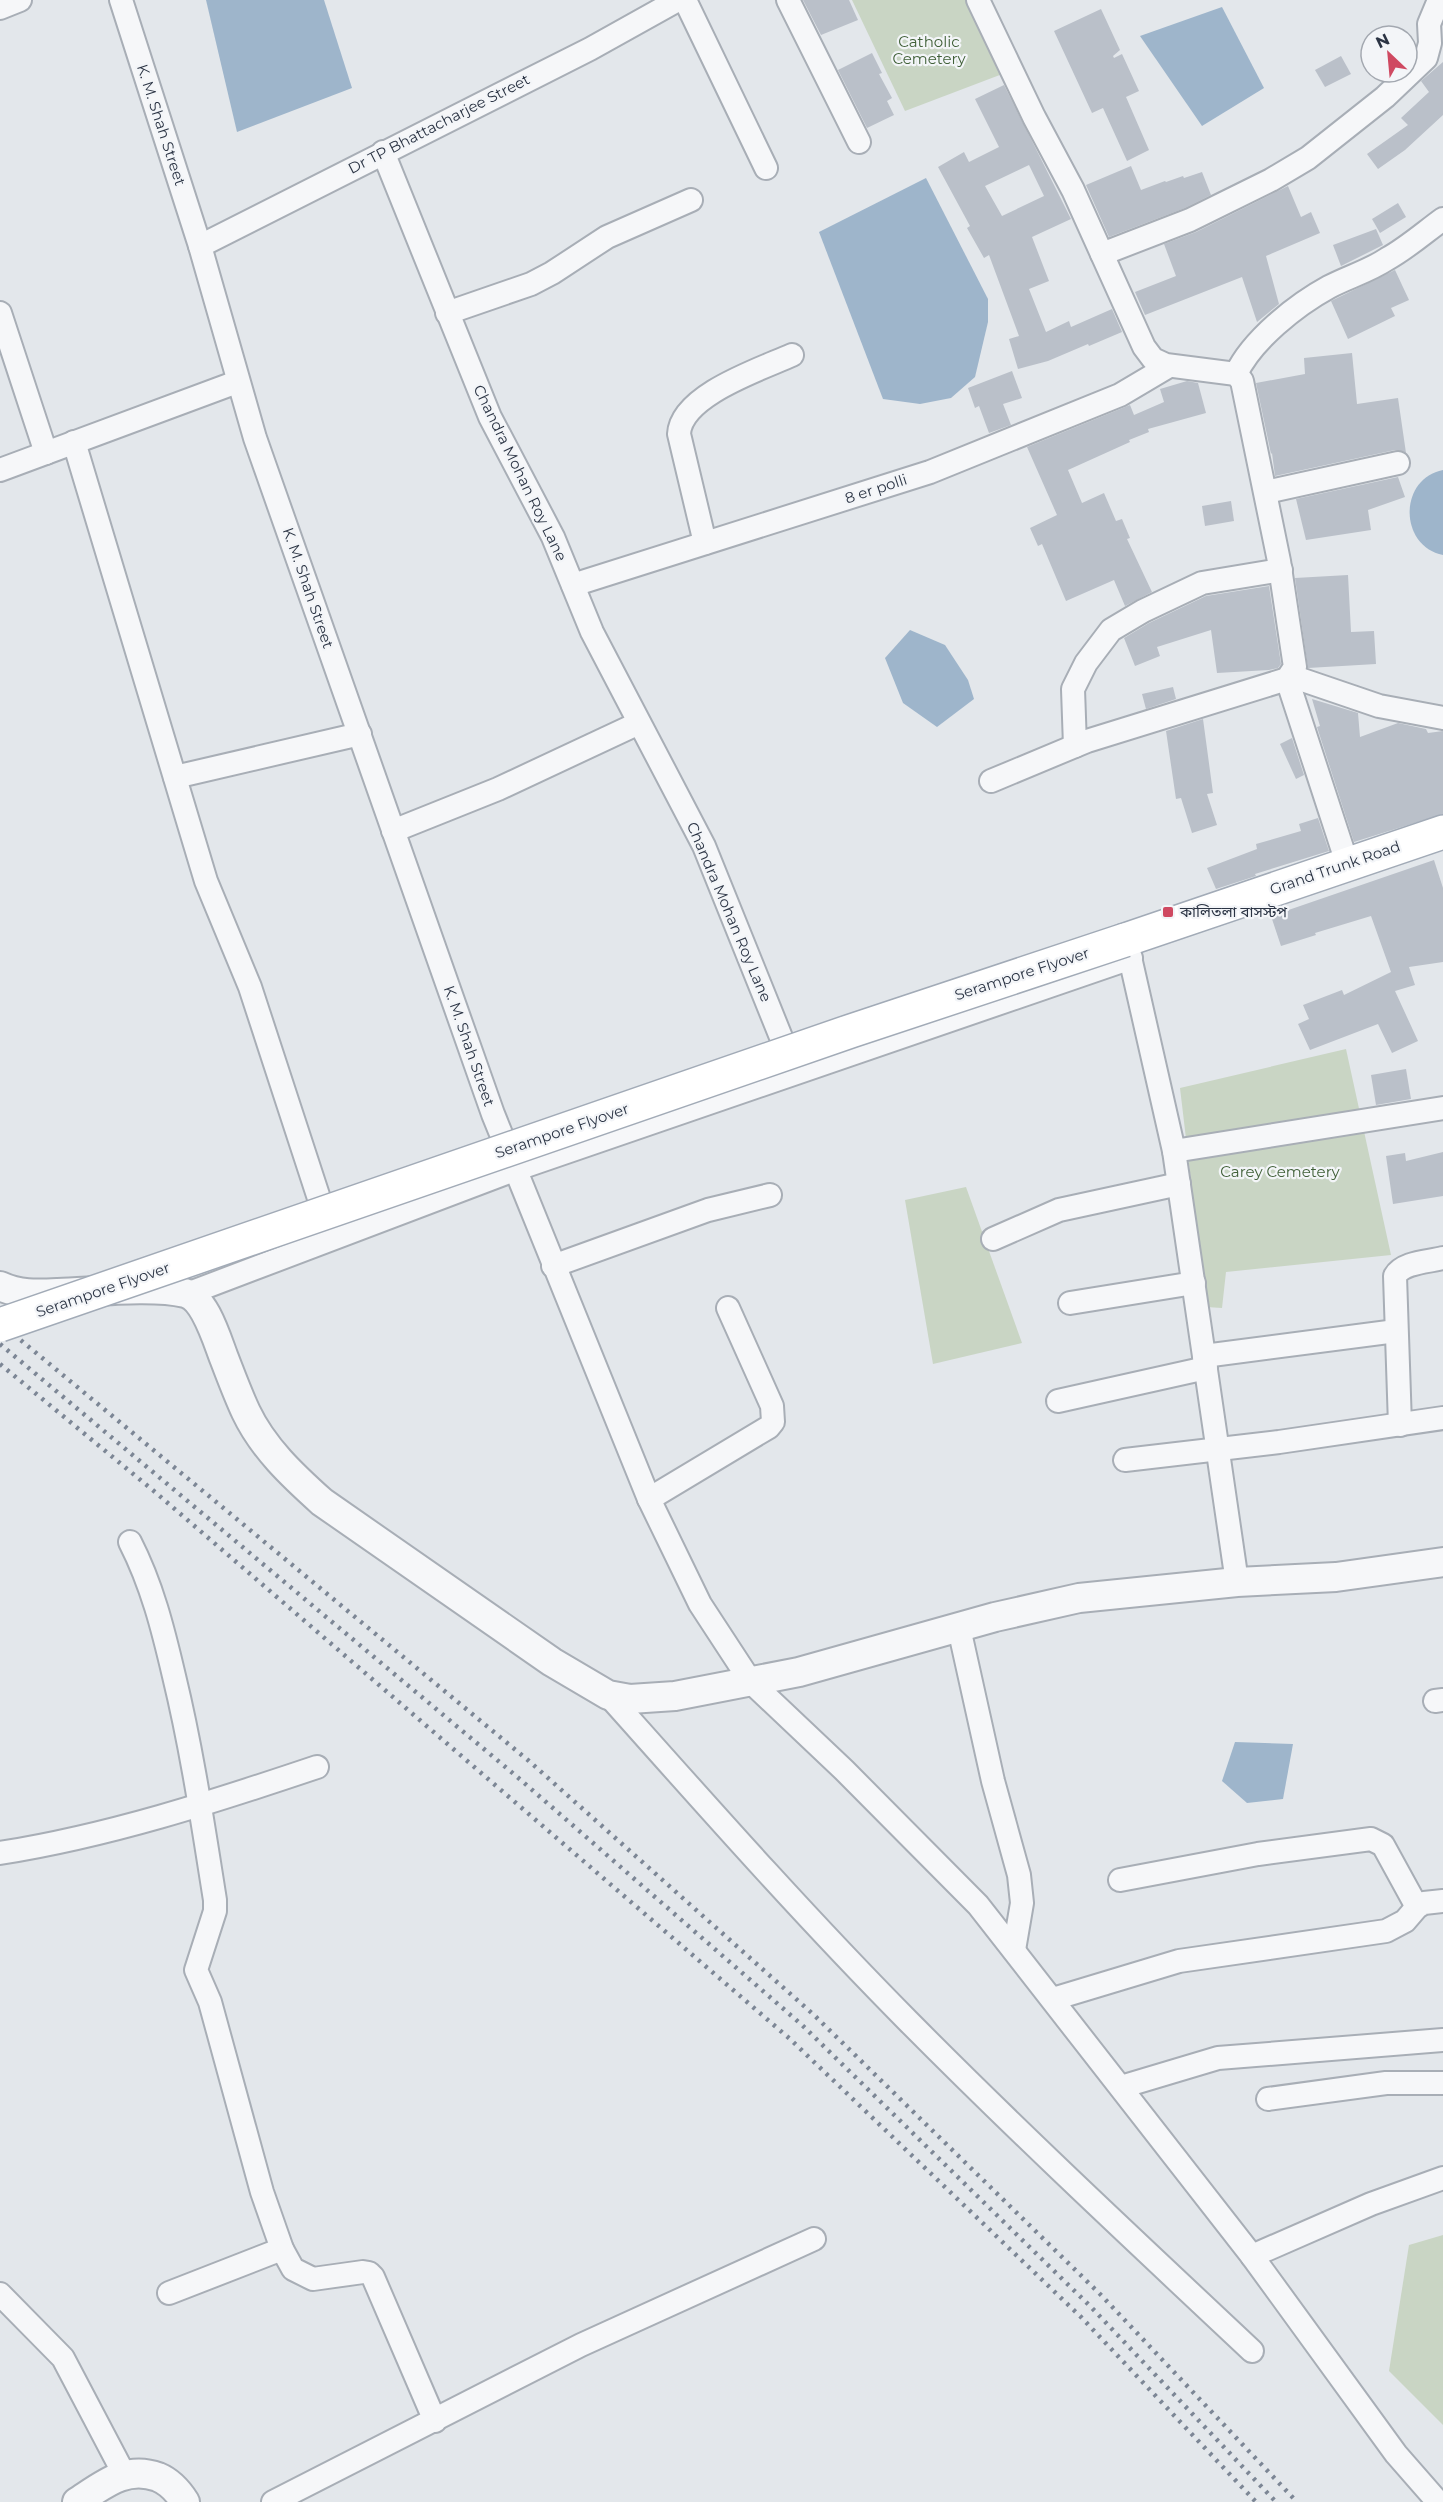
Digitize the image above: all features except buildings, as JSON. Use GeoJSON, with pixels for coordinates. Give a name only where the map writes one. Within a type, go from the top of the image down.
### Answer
{"type":"FeatureCollection","features":[{"type":"Feature","properties":{"kind":"main road","name":"Grand Trunk Road"},"geometry":{"type":"LineString","coordinates":[[1128,949],[1347,863],[1443,832]]}},
{"type":"Feature","properties":{"kind":"main road","name":"Serampore Flyover"},"geometry":{"type":"LineString","coordinates":[[0,1325],[873,1024],[1128,949]]}},
{"type":"Feature","properties":{"kind":"street"},"geometry":{"type":"LineString","coordinates":[[0,8],[20,0]]}},
{"type":"Feature","properties":{"kind":"street","name":"K. M. Shah Street"},"geometry":{"type":"LineString","coordinates":[[121,0],[200,246],[237,382],[514,1170],[649,1500],[711,1624],[751,1682],[961,1886],[1014,1950],[1252,2256],[1396,2454],[1438,2502]]}},
{"type":"Feature","properties":{"kind":"street","name":"Dr TP Bhattacharjee Street"},"geometry":{"type":"LineString","coordinates":[[200,246],[590,49],[678,0]]}},
{"type":"Feature","properties":{"kind":"street"},"geometry":{"type":"LineString","coordinates":[[685,0],[766,168]]}},
{"type":"Feature","properties":{"kind":"street"},"geometry":{"type":"LineString","coordinates":[[788,0],[859,142]]}},
{"type":"Feature","properties":{"kind":"street"},"geometry":{"type":"LineString","coordinates":[[978,0],[1034,117],[1069,181],[1144,347],[1159,363],[1236,374],[1244,386],[1281,570],[1295,668],[1289,678],[1347,863]]}},
{"type":"Feature","properties":{"kind":"street"},"geometry":{"type":"LineString","coordinates":[[1102,254],[1190,220],[1281,175],[1308,158],[1385,97],[1426,58],[1430,43],[1429,24],[1440,0]]}},
{"type":"Feature","properties":{"kind":"street","name":"Chandra Mohan Roy Lane"},"geometry":{"type":"LineString","coordinates":[[382,153],[490,417],[553,537],[592,632],[704,846],[795,1072]]}},
{"type":"Feature","properties":{"kind":"street"},"geometry":{"type":"LineString","coordinates":[[447,313],[531,284],[607,237],[691,200]]}},
{"type":"Feature","properties":{"kind":"street"},"geometry":{"type":"LineString","coordinates":[[1236,374],[1250,351],[1304,304],[1329,288],[1387,260],[1443,219]]}},
{"type":"Feature","properties":{"kind":"street"},"geometry":{"type":"LineString","coordinates":[[0,313],[46,453]]}},
{"type":"Feature","properties":{"kind":"street"},"geometry":{"type":"LineString","coordinates":[[705,543],[679,434],[682,420],[700,400],[740,378],[792,355]]}},
{"type":"Feature","properties":{"kind":"street","name":"8 er polli"},"geometry":{"type":"LineString","coordinates":[[573,585],[930,472],[1120,394],[1169,366]]}},
{"type":"Feature","properties":{"kind":"street"},"geometry":{"type":"LineString","coordinates":[[0,470],[237,382]]}},
{"type":"Feature","properties":{"kind":"street"},"geometry":{"type":"LineString","coordinates":[[74,442],[206,881],[250,987],[332,1239]]}},
{"type":"Feature","properties":{"kind":"street"},"geometry":{"type":"LineString","coordinates":[[1266,492],[1398,463]]}},
{"type":"Feature","properties":{"kind":"street"},"geometry":{"type":"LineString","coordinates":[[1075,746],[1073,689],[1086,663],[1111,630],[1127,619],[1202,583],[1281,570]]}},
{"type":"Feature","properties":{"kind":"street"},"geometry":{"type":"LineString","coordinates":[[991,781],[1075,746],[1160,717],[1289,678],[1379,706],[1443,718]]}},
{"type":"Feature","properties":{"kind":"street"},"geometry":{"type":"LineString","coordinates":[[393,831],[498,789],[639,723]]}},
{"type":"Feature","properties":{"kind":"street"},"geometry":{"type":"LineString","coordinates":[[175,777],[360,734]]}},
{"type":"Feature","properties":{"kind":"street"},"geometry":{"type":"LineString","coordinates":[[0,1286],[25,1294],[158,1291],[187,1294],[514,1170],[795,1072],[1128,949],[1174,1151],[1237,1582]]}},
{"type":"Feature","properties":{"kind":"street"},"geometry":{"type":"LineString","coordinates":[[1174,1151],[1443,1108]]}},
{"type":"Feature","properties":{"kind":"street"},"geometry":{"type":"LineString","coordinates":[[993,1239],[1059,1210],[1179,1184]]}},
{"type":"Feature","properties":{"kind":"street"},"geometry":{"type":"LineString","coordinates":[[553,1266],[708,1210],[770,1195]]}},
{"type":"Feature","properties":{"kind":"street"},"geometry":{"type":"LineString","coordinates":[[1400,1425],[1395,1276],[1411,1265],[1443,1258]]}},
{"type":"Feature","properties":{"kind":"street"},"geometry":{"type":"LineString","coordinates":[[1070,1303],[1194,1283]]}},
{"type":"Feature","properties":{"kind":"street"},"geometry":{"type":"LineString","coordinates":[[187,1294],[198,1302],[208,1320],[246,1413],[257,1432],[302,1485],[322,1503],[504,1630],[608,1695],[713,1813],[907,2020],[1053,2164],[1252,2351]]}},
{"type":"Feature","properties":{"kind":"street"},"geometry":{"type":"LineString","coordinates":[[649,1500],[773,1422],[772,1406],[728,1308]]}},
{"type":"Feature","properties":{"kind":"street"},"geometry":{"type":"LineString","coordinates":[[1058,1401],[1205,1362],[1396,1331]]}},
{"type":"Feature","properties":{"kind":"street"},"geometry":{"type":"LineString","coordinates":[[1125,1460],[1443,1418]]}},
{"type":"Feature","properties":{"kind":"street"},"geometry":{"type":"LineString","coordinates":[[130,1542],[146,1576],[161,1619],[184,1719],[200,1806],[215,1911],[196,1965],[197,1974],[210,2002],[261,2192],[282,2248],[293,2269],[313,2279],[363,2272],[373,2277],[435,2421]]}},
{"type":"Feature","properties":{"kind":"street"},"geometry":{"type":"LineString","coordinates":[[608,1695],[644,1700],[751,1682],[819,1667],[1038,1606],[1079,1598],[1237,1582],[1336,1577],[1443,1562]]}},
{"type":"Feature","properties":{"kind":"street"},"geometry":{"type":"LineString","coordinates":[[960,1628],[993,1781],[1019,1875],[1022,1903],[1014,1950]]}},
{"type":"Feature","properties":{"kind":"street"},"geometry":{"type":"LineString","coordinates":[[0,1853],[33,1848],[200,1806],[317,1767]]}},
{"type":"Feature","properties":{"kind":"street"},"geometry":{"type":"LineString","coordinates":[[1120,1880],[1258,1854],[1371,1839],[1383,1845],[1417,1907]]}},
{"type":"Feature","properties":{"kind":"street"},"geometry":{"type":"LineString","coordinates":[[1053,1999],[1179,1961],[1386,1931],[1405,1921],[1417,1907],[1424,1903],[1443,1901]]}},
{"type":"Feature","properties":{"kind":"street"},"geometry":{"type":"LineString","coordinates":[[1121,2087],[1218,2058],[1443,2040]]}},
{"type":"Feature","properties":{"kind":"street"},"geometry":{"type":"LineString","coordinates":[[1268,2099],[1386,2083],[1443,2083]]}},
{"type":"Feature","properties":{"kind":"street"},"geometry":{"type":"LineString","coordinates":[[1252,2256],[1371,2204],[1443,2178]]}},
{"type":"Feature","properties":{"kind":"street"},"geometry":{"type":"LineString","coordinates":[[273,2502],[581,2345],[814,2239]]}},
{"type":"Feature","properties":{"kind":"street"},"geometry":{"type":"LineString","coordinates":[[169,2293],[282,2248]]}},
{"type":"Feature","properties":{"kind":"street"},"geometry":{"type":"LineString","coordinates":[[0,2294],[63,2358],[124,2474]]}},
{"type":"Feature","properties":{"kind":"street"},"geometry":{"type":"LineString","coordinates":[[94,2497],[124,2474],[146,2473],[172,2485],[185,2502]]}},
{"type":"Feature","properties":{"kind":"green space","name":"Catholic Cemetery"},"geometry":{"type":"Polygon","coordinates":[[[852,0],[968,0],[1005,73],[905,111],[852,0]]]}},
{"type":"Feature","properties":{"kind":"green space","name":"Carey Cemetery"},"geometry":{"type":"Polygon","coordinates":[[[1346,1049],[1391,1255],[1226,1272],[1222,1308],[1206,1307],[1180,1088],[1346,1049]]]}},
{"type":"Feature","properties":{"kind":"green space"},"geometry":{"type":"Polygon","coordinates":[[[966,1187],[1022,1343],[933,1364],[905,1200],[966,1187]]]}},
{"type":"Feature","properties":{"kind":"green space"},"geometry":{"type":"Polygon","coordinates":[[[1443,2235],[1443,2425],[1389,2371],[1409,2245],[1443,2235]]]}},
{"type":"Feature","properties":{"kind":"water"},"geometry":{"type":"Polygon","coordinates":[[[206,0],[324,0],[352,88],[237,132],[206,0]]]}},
{"type":"Feature","properties":{"kind":"water"},"geometry":{"type":"Polygon","coordinates":[[[1222,7],[1264,88],[1202,126],[1140,36],[1222,7]]]}},
{"type":"Feature","properties":{"kind":"water"},"geometry":{"type":"Polygon","coordinates":[[[926,178],[988,299],[988,322],[975,377],[951,398],[920,404],[883,399],[819,232],[926,178]]]}},
{"type":"Feature","properties":{"kind":"water"},"geometry":{"type":"Polygon","coordinates":[[[1443,470],[1443,555],[1429,549],[1418,539],[1412,527],[1410,512],[1412,498],[1418,486],[1428,476],[1443,470]]]}},
{"type":"Feature","properties":{"kind":"water"},"geometry":{"type":"Polygon","coordinates":[[[910,630],[945,645],[968,680],[974,699],[937,727],[903,703],[885,658],[910,630]]]}},
{"type":"Feature","properties":{"kind":"water"},"geometry":{"type":"Polygon","coordinates":[[[1235,1742],[1293,1744],[1283,1799],[1247,1803],[1222,1781],[1235,1742]]]}},
{"type":"Feature","properties":{"kind":"railway"},"geometry":{"type":"LineString","coordinates":[[0,1323],[529,1761],[814,2015],[1101,2295],[1297,2502]]}},
{"type":"Feature","properties":{"kind":"railway"},"geometry":{"type":"LineString","coordinates":[[0,1344],[515,1775],[802,2025],[1091,2307],[1276,2502]]}},
{"type":"Feature","properties":{"kind":"railway"},"geometry":{"type":"LineString","coordinates":[[0,1364],[155,1492],[790,2039],[1081,2317],[1256,2502]]}},
{"type":"Feature","properties":{"kind":"place","name":"কালিতলা বাসস্টপ"},"geometry":{"type":"Point","coordinates":[1168,912]}}]}
